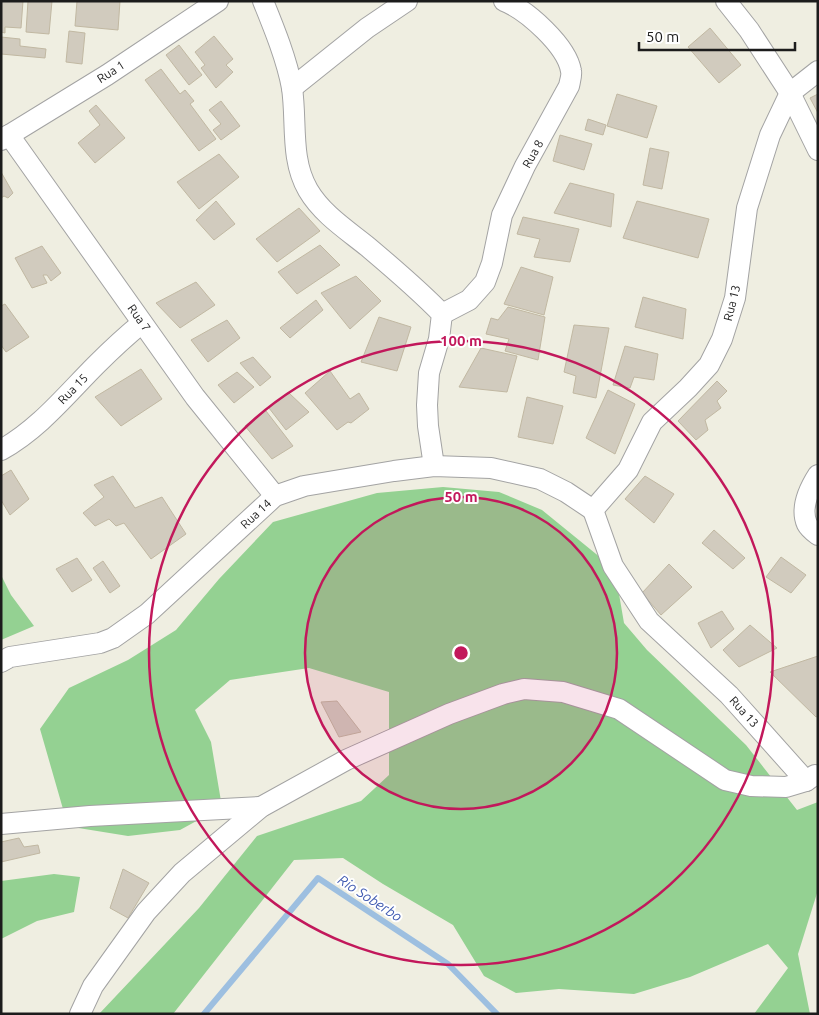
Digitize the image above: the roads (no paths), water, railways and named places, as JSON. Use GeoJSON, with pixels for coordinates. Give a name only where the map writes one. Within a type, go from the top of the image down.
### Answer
{"type":"FeatureCollection","features":[{"type":"Feature","properties":{"kind":"street","name":"Rua 1"},"geometry":{"type":"LineString","coordinates":[[5,137],[107,75],[218,1]]}},
{"type":"Feature","properties":{"kind":"street"},"geometry":{"type":"LineString","coordinates":[[264,1],[292,88],[297,157],[302,177],[308,190],[321,208],[402,276],[442,314],[439,339],[429,373],[427,405],[434,466],[491,468],[540,479],[566,492],[593,510]]}},
{"type":"Feature","properties":{"kind":"street"},"geometry":{"type":"LineString","coordinates":[[292,88],[367,28],[407,1]]}},
{"type":"Feature","properties":{"kind":"street","name":"Rua 8"},"geometry":{"type":"LineString","coordinates":[[442,314],[468,300],[485,282],[492,263],[502,215],[526,166],[570,86],[572,72],[567,56],[538,25],[516,6],[504,1]]}},
{"type":"Feature","properties":{"kind":"street"},"geometry":{"type":"LineString","coordinates":[[726,1],[790,93],[818,150]]}},
{"type":"Feature","properties":{"kind":"street","name":"Rua 13"},"geometry":{"type":"LineString","coordinates":[[812,777],[729,695],[649,621],[613,566],[593,510],[628,470],[652,422],[709,365],[722,339],[735,298],[747,208],[770,135],[790,93],[818,71]]}},
{"type":"Feature","properties":{"kind":"street","name":"Rua 7"},"geometry":{"type":"LineString","coordinates":[[5,137],[195,397],[275,496]]}},
{"type":"Feature","properties":{"kind":"street","name":"Rua 15"},"geometry":{"type":"LineString","coordinates":[[1,450],[15,442],[43,420],[120,342],[142,323]]}},
{"type":"Feature","properties":{"kind":"street","name":"Rua 14"},"geometry":{"type":"LineString","coordinates":[[1,662],[10,657],[100,643],[113,638],[154,608],[275,496],[304,486],[434,466]]}},
{"type":"Feature","properties":{"kind":"street"},"geometry":{"type":"LineString","coordinates":[[818,475],[813,482],[804,508],[807,525],[818,535]]}},
{"type":"Feature","properties":{"kind":"street"},"geometry":{"type":"LineString","coordinates":[[80,1014],[93,986],[146,912],[182,872],[261,807],[346,760],[440,718],[503,694],[524,689],[563,692],[619,709],[725,780],[752,786],[786,787],[812,777]]}},
{"type":"Feature","properties":{"kind":"street"},"geometry":{"type":"LineString","coordinates":[[1,824],[90,816],[261,807]]}},
{"type":"Feature","properties":{"kind":"waterway","name":"Rio Soberbo"},"geometry":{"type":"LineString","coordinates":[[204,1014],[318,878],[448,964],[497,1014]]}}]}
